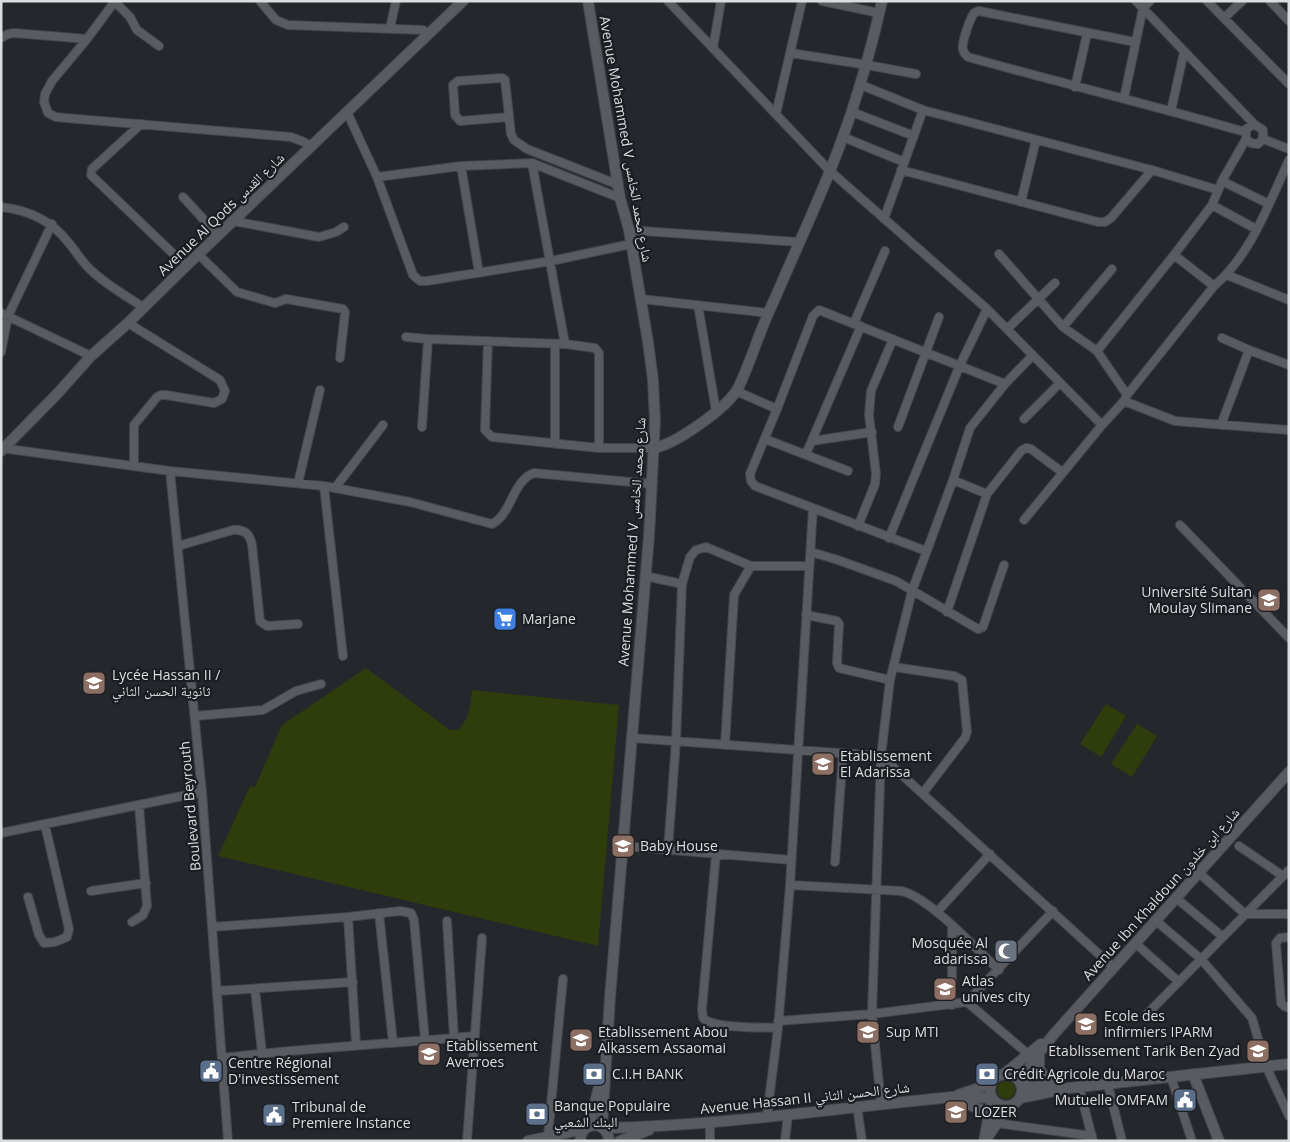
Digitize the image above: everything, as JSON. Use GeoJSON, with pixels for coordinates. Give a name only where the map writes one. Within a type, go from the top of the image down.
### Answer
{"type":"FeatureCollection","features":[{"type":"Feature","properties":{"kind":"street"},"geometry":{"type":"LineString","coordinates":[[260,1],[276,20],[288,25],[423,30],[429,34]]}},
{"type":"Feature","properties":{"kind":"street"},"geometry":{"type":"LineString","coordinates":[[390,28],[396,1]]}},
{"type":"Feature","properties":{"kind":"street","name":"Avenue Al Qods شارع القدس"},"geometry":{"type":"LineString","coordinates":[[2,449],[58,393],[91,356],[144,308],[310,146],[464,1]]}},
{"type":"Feature","properties":{"kind":"street","name":"Avenue Mohammed V شارع محمد الخامس"},"geometry":{"type":"LineString","coordinates":[[588,1],[620,198],[629,230],[641,299],[653,380],[654,448],[652,484],[606,1058]]}},
{"type":"Feature","properties":{"kind":"street"},"geometry":{"type":"LineString","coordinates":[[668,1],[830,172],[987,309],[1102,425]]}},
{"type":"Feature","properties":{"kind":"street"},"geometry":{"type":"LineString","coordinates":[[713,48],[721,1]]}},
{"type":"Feature","properties":{"kind":"street"},"geometry":{"type":"LineString","coordinates":[[776,114],[802,1]]}},
{"type":"Feature","properties":{"kind":"street"},"geometry":{"type":"LineString","coordinates":[[822,1],[879,13]]}},
{"type":"Feature","properties":{"kind":"street"},"geometry":{"type":"LineString","coordinates":[[488,341],[485,430],[492,437],[600,448],[654,448],[676,440],[716,411],[736,391],[830,172],[861,85],[882,1]]}},
{"type":"Feature","properties":{"kind":"street"},"geometry":{"type":"LineString","coordinates":[[1135,42],[1087,34],[979,11],[970,18],[962,47],[968,57],[1171,111],[1245,136],[1248,142],[1254,144],[1260,142],[1263,139],[1263,130],[1254,124],[1136,1]]}},
{"type":"Feature","properties":{"kind":"street"},"geometry":{"type":"LineString","coordinates":[[1124,98],[1143,8],[1150,1]]}},
{"type":"Feature","properties":{"kind":"street"},"geometry":{"type":"LineString","coordinates":[[1207,1],[1289,84]]}},
{"type":"Feature","properties":{"kind":"street"},"geometry":{"type":"LineString","coordinates":[[1224,18],[1242,1]]}},
{"type":"Feature","properties":{"kind":"street"},"geometry":{"type":"LineString","coordinates":[[1270,1],[1289,21]]}},
{"type":"Feature","properties":{"kind":"street"},"geometry":{"type":"LineString","coordinates":[[159,46],[137,30],[130,17],[115,2],[52,81],[45,94],[45,107],[48,113],[56,117],[296,138],[310,146]]}},
{"type":"Feature","properties":{"kind":"street"},"geometry":{"type":"LineString","coordinates":[[1,38],[14,33],[87,39]]}},
{"type":"Feature","properties":{"kind":"street"},"geometry":{"type":"LineString","coordinates":[[1075,87],[1087,34]]}},
{"type":"Feature","properties":{"kind":"street"},"geometry":{"type":"LineString","coordinates":[[1171,111],[1184,52]]}},
{"type":"Feature","properties":{"kind":"street"},"geometry":{"type":"LineString","coordinates":[[791,53],[867,64],[916,74]]}},
{"type":"Feature","properties":{"kind":"street"},"geometry":{"type":"LineString","coordinates":[[509,118],[460,121],[456,119],[453,85],[458,81],[502,78],[505,80],[511,134],[514,140],[522,146],[619,185]]}},
{"type":"Feature","properties":{"kind":"street"},"geometry":{"type":"LineString","coordinates":[[861,85],[923,110],[1152,170],[1218,190]]}},
{"type":"Feature","properties":{"kind":"street"},"geometry":{"type":"LineString","coordinates":[[884,219],[923,110]]}},
{"type":"Feature","properties":{"kind":"street"},"geometry":{"type":"LineString","coordinates":[[347,112],[377,177],[413,275],[416,278],[426,282],[631,244]]}},
{"type":"Feature","properties":{"kind":"street"},"geometry":{"type":"LineString","coordinates":[[852,112],[914,136]]}},
{"type":"Feature","properties":{"kind":"street"},"geometry":{"type":"LineString","coordinates":[[141,124],[92,169],[91,175],[186,266]]}},
{"type":"Feature","properties":{"kind":"street"},"geometry":{"type":"LineString","coordinates":[[1097,351],[1212,205],[1248,127],[1254,124]]}},
{"type":"Feature","properties":{"kind":"street"},"geometry":{"type":"LineString","coordinates":[[843,137],[904,162]]}},
{"type":"Feature","properties":{"kind":"street"},"geometry":{"type":"LineString","coordinates":[[1263,139],[1289,149]]}},
{"type":"Feature","properties":{"kind":"street"},"geometry":{"type":"LineString","coordinates":[[1021,202],[1036,140]]}},
{"type":"Feature","properties":{"kind":"street"},"geometry":{"type":"LineString","coordinates":[[1024,520],[1062,472],[1126,398],[1214,286],[1227,275],[1256,229],[1289,160]]}},
{"type":"Feature","properties":{"kind":"street"},"geometry":{"type":"LineString","coordinates":[[377,177],[461,166],[532,163],[620,198]]}},
{"type":"Feature","properties":{"kind":"street"},"geometry":{"type":"LineString","coordinates":[[532,163],[565,344]]}},
{"type":"Feature","properties":{"kind":"street"},"geometry":{"type":"LineString","coordinates":[[461,166],[479,273]]}},
{"type":"Feature","properties":{"kind":"street"},"geometry":{"type":"LineString","coordinates":[[901,170],[1098,222],[1105,222],[1111,218],[1152,170]]}},
{"type":"Feature","properties":{"kind":"street"},"geometry":{"type":"LineString","coordinates":[[1222,181],[1269,204]]}},
{"type":"Feature","properties":{"kind":"street"},"geometry":{"type":"LineString","coordinates":[[183,197],[218,235]]}},
{"type":"Feature","properties":{"kind":"street"},"geometry":{"type":"LineString","coordinates":[[1212,205],[1256,229]]}},
{"type":"Feature","properties":{"kind":"street"},"geometry":{"type":"LineString","coordinates":[[1,207],[15,209],[52,224],[92,272],[144,308]]}},
{"type":"Feature","properties":{"kind":"street"},"geometry":{"type":"LineString","coordinates":[[233,221],[319,237],[336,232],[344,227]]}},
{"type":"Feature","properties":{"kind":"street"},"geometry":{"type":"LineString","coordinates":[[1,352],[4,314],[52,224]]}},
{"type":"Feature","properties":{"kind":"street"},"geometry":{"type":"LineString","coordinates":[[629,230],[799,242]]}},
{"type":"Feature","properties":{"kind":"street"},"geometry":{"type":"LineString","coordinates":[[806,454],[885,252]]}},
{"type":"Feature","properties":{"kind":"street"},"geometry":{"type":"LineString","coordinates":[[198,254],[237,292],[275,303],[286,299],[343,309],[345,312],[340,358]]}},
{"type":"Feature","properties":{"kind":"street"},"geometry":{"type":"LineString","coordinates":[[999,254],[1063,327],[1097,351],[1126,398],[1174,421],[1289,430]]}},
{"type":"Feature","properties":{"kind":"street"},"geometry":{"type":"LineString","coordinates":[[1174,255],[1214,286]]}},
{"type":"Feature","properties":{"kind":"street"},"geometry":{"type":"LineString","coordinates":[[1063,327],[1112,269]]}},
{"type":"Feature","properties":{"kind":"street"},"geometry":{"type":"LineString","coordinates":[[1227,275],[1289,300]]}},
{"type":"Feature","properties":{"kind":"street"},"geometry":{"type":"LineString","coordinates":[[1007,329],[1055,283]]}},
{"type":"Feature","properties":{"kind":"street"},"geometry":{"type":"LineString","coordinates":[[641,299],[768,313]]}},
{"type":"Feature","properties":{"kind":"street"},"geometry":{"type":"LineString","coordinates":[[698,305],[716,411]]}},
{"type":"Feature","properties":{"kind":"street"},"geometry":{"type":"LineString","coordinates":[[889,538],[960,365],[987,309]]}},
{"type":"Feature","properties":{"kind":"street"},"geometry":{"type":"LineString","coordinates":[[926,551],[755,486],[752,481],[750,474],[816,311],[825,311],[1005,384]]}},
{"type":"Feature","properties":{"kind":"street"},"geometry":{"type":"LineString","coordinates":[[4,314],[91,356]]}},
{"type":"Feature","properties":{"kind":"street"},"geometry":{"type":"LineString","coordinates":[[898,427],[939,317]]}},
{"type":"Feature","properties":{"kind":"street"},"geometry":{"type":"LineString","coordinates":[[128,323],[220,380],[225,391],[222,399],[214,403],[166,395],[157,397],[134,425],[134,466]]}},
{"type":"Feature","properties":{"kind":"street"},"geometry":{"type":"LineString","coordinates":[[406,337],[565,344],[593,347],[599,353],[600,448]]}},
{"type":"Feature","properties":{"kind":"street"},"geometry":{"type":"LineString","coordinates":[[858,526],[875,484],[876,474],[869,414],[871,392],[893,338]]}},
{"type":"Feature","properties":{"kind":"street"},"geometry":{"type":"LineString","coordinates":[[1222,338],[1289,366]]}},
{"type":"Feature","properties":{"kind":"street"},"geometry":{"type":"LineString","coordinates":[[422,427],[428,339]]}},
{"type":"Feature","properties":{"kind":"street"},"geometry":{"type":"LineString","coordinates":[[555,345],[555,444]]}},
{"type":"Feature","properties":{"kind":"street"},"geometry":{"type":"LineString","coordinates":[[1221,425],[1250,350]]}},
{"type":"Feature","properties":{"kind":"street"},"geometry":{"type":"LineString","coordinates":[[881,1104],[872,1014],[881,756],[890,680],[912,590],[953,480],[970,428],[1005,384],[1033,355]]}},
{"type":"Feature","properties":{"kind":"street"},"geometry":{"type":"LineString","coordinates":[[1024,419],[1060,383]]}},
{"type":"Feature","properties":{"kind":"street"},"geometry":{"type":"LineString","coordinates":[[298,483],[320,390]]}},
{"type":"Feature","properties":{"kind":"street"},"geometry":{"type":"LineString","coordinates":[[736,391],[777,409]]}},
{"type":"Feature","properties":{"kind":"street"},"geometry":{"type":"LineString","coordinates":[[335,488],[384,425]]}},
{"type":"Feature","properties":{"kind":"street"},"geometry":{"type":"LineString","coordinates":[[812,441],[872,432]]}},
{"type":"Feature","properties":{"kind":"street"},"geometry":{"type":"LineString","coordinates":[[765,438],[848,471]]}},
{"type":"Feature","properties":{"kind":"street"},"geometry":{"type":"LineString","coordinates":[[947,612],[987,494],[1021,451],[1026,448],[1031,449],[1062,472]]}},
{"type":"Feature","properties":{"kind":"street"},"geometry":{"type":"LineString","coordinates":[[2,449],[134,466],[324,486],[410,502],[492,524],[500,519],[524,479],[534,472],[652,484]]}},
{"type":"Feature","properties":{"kind":"street","name":"Boulevard Beyrouth"},"geometry":{"type":"LineString","coordinates":[[170,470],[202,792],[228,1141]]}},
{"type":"Feature","properties":{"kind":"street"},"geometry":{"type":"LineString","coordinates":[[953,480],[987,494]]}},
{"type":"Feature","properties":{"kind":"street"},"geometry":{"type":"LineString","coordinates":[[324,486],[343,656]]}},
{"type":"Feature","properties":{"kind":"street"},"geometry":{"type":"LineString","coordinates":[[767,1116],[778,1024],[790,885],[813,508]]}},
{"type":"Feature","properties":{"kind":"street"},"geometry":{"type":"LineString","coordinates":[[1180,525],[1289,638]]}},
{"type":"Feature","properties":{"kind":"street"},"geometry":{"type":"LineString","coordinates":[[178,546],[233,530],[247,533],[252,545],[260,621],[267,626],[298,624]]}},
{"type":"Feature","properties":{"kind":"street"},"geometry":{"type":"LineString","coordinates":[[668,850],[676,742],[682,584],[690,556],[696,550],[706,547],[751,566],[809,566]]}},
{"type":"Feature","properties":{"kind":"street"},"geometry":{"type":"LineString","coordinates":[[811,552],[896,581],[978,629],[982,627],[1004,565]]}},
{"type":"Feature","properties":{"kind":"street"},"geometry":{"type":"LineString","coordinates":[[724,745],[734,595],[751,566]]}},
{"type":"Feature","properties":{"kind":"street"},"geometry":{"type":"LineString","coordinates":[[645,576],[682,584]]}},
{"type":"Feature","properties":{"kind":"street"},"geometry":{"type":"LineString","coordinates":[[806,615],[837,621],[839,624],[837,664],[839,668],[890,680]]}},
{"type":"Feature","properties":{"kind":"street"},"geometry":{"type":"LineString","coordinates":[[894,667],[954,676],[962,680],[966,738],[923,793]]}},
{"type":"Feature","properties":{"kind":"street"},"geometry":{"type":"LineString","coordinates":[[194,716],[262,710],[296,691],[321,684]]}},
{"type":"Feature","properties":{"kind":"street"},"geometry":{"type":"LineString","coordinates":[[632,738],[881,756],[1113,967]]}},
{"type":"Feature","properties":{"kind":"street"},"geometry":{"type":"LineString","coordinates":[[835,862],[843,753]]}},
{"type":"Feature","properties":{"kind":"street","name":"Avenue Ibn Khaldoun شارع ابن خلدون"},"geometry":{"type":"LineString","coordinates":[[1054,1034],[1289,772]]}},
{"type":"Feature","properties":{"kind":"street"},"geometry":{"type":"LineString","coordinates":[[1,833],[202,792]]}},
{"type":"Feature","properties":{"kind":"street"},"geometry":{"type":"LineString","coordinates":[[132,922],[143,915],[148,906],[139,805]]}},
{"type":"Feature","properties":{"kind":"street"},"geometry":{"type":"LineString","coordinates":[[28,897],[42,941],[48,944],[67,937],[69,929],[45,825]]}},
{"type":"Feature","properties":{"kind":"street"},"geometry":{"type":"LineString","coordinates":[[623,846],[791,860]]}},
{"type":"Feature","properties":{"kind":"street"},"geometry":{"type":"LineString","coordinates":[[1238,846],[1283,876]]}},
{"type":"Feature","properties":{"kind":"street"},"geometry":{"type":"LineString","coordinates":[[716,854],[702,1009],[703,1018],[708,1022],[719,1024],[778,1024],[967,1002],[1053,911]]}},
{"type":"Feature","properties":{"kind":"street"},"geometry":{"type":"LineString","coordinates":[[937,912],[990,854]]}},
{"type":"Feature","properties":{"kind":"street"},"geometry":{"type":"LineString","coordinates":[[1146,1015],[1289,870]]}},
{"type":"Feature","properties":{"kind":"street"},"geometry":{"type":"LineString","coordinates":[[1198,872],[1245,914],[1289,914]]}},
{"type":"Feature","properties":{"kind":"street"},"geometry":{"type":"LineString","coordinates":[[91,891],[146,883]]}},
{"type":"Feature","properties":{"kind":"street"},"geometry":{"type":"LineString","coordinates":[[790,885],[910,893],[937,912],[999,970]]}},
{"type":"Feature","properties":{"kind":"street"},"geometry":{"type":"LineString","coordinates":[[1176,898],[1223,937]]}},
{"type":"Feature","properties":{"kind":"street"},"geometry":{"type":"LineString","coordinates":[[212,927],[404,911],[410,913],[414,918],[425,1040]]}},
{"type":"Feature","properties":{"kind":"street"},"geometry":{"type":"LineString","coordinates":[[379,913],[393,1043]]}},
{"type":"Feature","properties":{"kind":"street"},"geometry":{"type":"LineString","coordinates":[[348,917],[356,1044]]}},
{"type":"Feature","properties":{"kind":"street"},"geometry":{"type":"LineString","coordinates":[[1155,920],[1201,959],[1252,1018],[1266,1066],[1289,1116]]}},
{"type":"Feature","properties":{"kind":"street"},"geometry":{"type":"LineString","coordinates":[[447,921],[454,1038]]}},
{"type":"Feature","properties":{"kind":"street"},"geometry":{"type":"LineString","coordinates":[[952,926],[952,1005]]}},
{"type":"Feature","properties":{"kind":"street"},"geometry":{"type":"LineString","coordinates":[[1289,937],[1280,938],[1276,943],[1281,1003],[1289,1008]]}},
{"type":"Feature","properties":{"kind":"street"},"geometry":{"type":"LineString","coordinates":[[467,1141],[482,938]]}},
{"type":"Feature","properties":{"kind":"street"},"geometry":{"type":"LineString","coordinates":[[1135,943],[1179,982]]}},
{"type":"Feature","properties":{"kind":"street"},"geometry":{"type":"LineString","coordinates":[[548,1136],[563,979]]}},
{"type":"Feature","properties":{"kind":"street"},"geometry":{"type":"LineString","coordinates":[[217,991],[353,982]]}},
{"type":"Feature","properties":{"kind":"street"},"geometry":{"type":"LineString","coordinates":[[255,989],[262,1053]]}},
{"type":"Feature","properties":{"kind":"street"},"geometry":{"type":"LineString","coordinates":[[967,1002],[1028,1054]]}},
{"type":"Feature","properties":{"kind":"street"},"geometry":{"type":"LineString","coordinates":[[984,1141],[1008,1107],[1016,1103],[1020,1098],[1021,1085],[1039,1053],[1054,1034]]}},
{"type":"Feature","properties":{"kind":"street"},"geometry":{"type":"LineString","coordinates":[[984,1141],[992,1099],[991,1084],[996,1077],[1004,1074],[1054,1034]]}},
{"type":"Feature","properties":{"kind":"street"},"geometry":{"type":"LineString","coordinates":[[222,1058],[356,1044],[393,1043],[474,1036]]}},
{"type":"Feature","properties":{"kind":"street"},"geometry":{"type":"LineString","coordinates":[[1039,1053],[1039,1069],[1051,1086]]}},
{"type":"Feature","properties":{"kind":"street"},"geometry":{"type":"LineString","coordinates":[[606,1058],[603,1127],[608,1134],[609,1141]]}},
{"type":"Feature","properties":{"kind":"street"},"geometry":{"type":"LineString","coordinates":[[580,1141],[582,1132],[587,1127],[606,1058]]}},
{"type":"Feature","properties":{"kind":"street"},"geometry":{"type":"LineString","coordinates":[[1020,1098],[1074,1088],[1289,1064]]}},
{"type":"Feature","properties":{"kind":"street"},"geometry":{"type":"LineString","coordinates":[[1004,1074],[1013,1076],[1021,1085],[1074,1088]]}},
{"type":"Feature","properties":{"kind":"street"},"geometry":{"type":"LineString","coordinates":[[1193,1074],[1219,1141]]}},
{"type":"Feature","properties":{"kind":"street"},"geometry":{"type":"LineString","coordinates":[[1171,1077],[1192,1141]]}},
{"type":"Feature","properties":{"kind":"street"},"geometry":{"type":"LineString","coordinates":[[952,1096],[991,1084]]}},
{"type":"Feature","properties":{"kind":"street"},"geometry":{"type":"LineString","coordinates":[[1108,1085],[1122,1141]]}},
{"type":"Feature","properties":{"kind":"street"},"geometry":{"type":"LineString","coordinates":[[996,1123],[1093,1138],[1074,1088]]}},
{"type":"Feature","properties":{"kind":"street"},"geometry":{"type":"LineString","coordinates":[[952,1096],[992,1099],[1000,1106],[1008,1107]]}},
{"type":"Feature","properties":{"kind":"street"},"geometry":{"type":"LineString","coordinates":[[952,1096],[989,1114]]}},
{"type":"Feature","properties":{"kind":"street","name":"Avenue Hassan II شارع الحسن الثاني"},"geometry":{"type":"LineString","coordinates":[[587,1127],[594,1125],[603,1127],[660,1127],[710,1123],[952,1096]]}},
{"type":"Feature","properties":{"kind":"street"},"geometry":{"type":"LineString","coordinates":[[857,1106],[862,1141]]}},
{"type":"Feature","properties":{"kind":"street"},"geometry":{"type":"LineString","coordinates":[[785,1141],[788,1114]]}},
{"type":"Feature","properties":{"kind":"street"},"geometry":{"type":"LineString","coordinates":[[710,1123],[710,1141]]}},
{"type":"Feature","properties":{"kind":"street"},"geometry":{"type":"LineString","coordinates":[[528,1141],[587,1127]]}},
{"type":"Feature","properties":{"kind":"street","name":"Avenue Hassan II شارع الحسن الثاني"},"geometry":{"type":"LineString","coordinates":[[620,1141],[660,1127]]}},
{"type":"Feature","properties":{"kind":"green space"},"geometry":{"type":"Polygon","coordinates":[[[366,668],[450,730],[458,730],[465,721],[469,711],[472,690],[619,705],[598,946],[218,856],[250,786],[255,787],[282,725],[366,668]]]}},
{"type":"Feature","properties":{"kind":"green space"},"geometry":{"type":"Polygon","coordinates":[[[1106,704],[1126,716],[1101,757],[1080,744],[1106,704]]]}},
{"type":"Feature","properties":{"kind":"green space"},"geometry":{"type":"Polygon","coordinates":[[[1137,724],[1157,736],[1132,777],[1111,764],[1137,724]]]}},
{"type":"Feature","properties":{"kind":"green space"},"geometry":{"type":"Polygon","coordinates":[[[1006,1081],[1012,1084],[1015,1090],[1012,1096],[1006,1099],[1000,1096],[997,1090],[1000,1084],[1006,1081]]]}},
{"type":"Feature","properties":{"kind":"place","name":"Université Sultan Moulay Slimane"},"geometry":{"type":"Point","coordinates":[1269,600]}},
{"type":"Feature","properties":{"kind":"place","name":"Marjane"},"geometry":{"type":"Point","coordinates":[505,619]}},
{"type":"Feature","properties":{"kind":"place","name":"Lycée Hassan II / ثانوية الحسن الثاني"},"geometry":{"type":"Point","coordinates":[94,683]}},
{"type":"Feature","properties":{"kind":"place","name":"Etablissement El Adarissa"},"geometry":{"type":"Point","coordinates":[823,764]}},
{"type":"Feature","properties":{"kind":"place","name":"Baby House"},"geometry":{"type":"Point","coordinates":[623,846]}},
{"type":"Feature","properties":{"kind":"place","name":"Mosquée Al adarissa"},"geometry":{"type":"Point","coordinates":[1006,951]}},
{"type":"Feature","properties":{"kind":"place","name":"Atlas unives city"},"geometry":{"type":"Point","coordinates":[945,989]}},
{"type":"Feature","properties":{"kind":"place","name":"Ecole des infirmiers IPARM"},"geometry":{"type":"Point","coordinates":[1086,1024]}},
{"type":"Feature","properties":{"kind":"place","name":"Sup MTI"},"geometry":{"type":"Point","coordinates":[868,1032]}},
{"type":"Feature","properties":{"kind":"place","name":"Etablissement Abou Alkassem Assaomai"},"geometry":{"type":"Point","coordinates":[581,1040]}},
{"type":"Feature","properties":{"kind":"place","name":"Etablissement Tarik Ben Zyad"},"geometry":{"type":"Point","coordinates":[1258,1051]}},
{"type":"Feature","properties":{"kind":"place","name":"Etablissement Averroes"},"geometry":{"type":"Point","coordinates":[429,1054]}},
{"type":"Feature","properties":{"kind":"place","name":"Centre Régional D'investissement"},"geometry":{"type":"Point","coordinates":[211,1071]}},
{"type":"Feature","properties":{"kind":"place","name":"C.I.H BANK"},"geometry":{"type":"Point","coordinates":[594,1074]}},
{"type":"Feature","properties":{"kind":"place","name":"Crédit Agricole du Maroc"},"geometry":{"type":"Point","coordinates":[987,1074]}},
{"type":"Feature","properties":{"kind":"place","name":"Mutuelle OMFAM"},"geometry":{"type":"Point","coordinates":[1185,1100]}},
{"type":"Feature","properties":{"kind":"place","name":"LOZER"},"geometry":{"type":"Point","coordinates":[956,1112]}},
{"type":"Feature","properties":{"kind":"place","name":"Banque Populaire البنك الشعبي"},"geometry":{"type":"Point","coordinates":[537,1114]}},
{"type":"Feature","properties":{"kind":"place","name":"Tribunal de Premiere Instance"},"geometry":{"type":"Point","coordinates":[274,1115]}}]}
